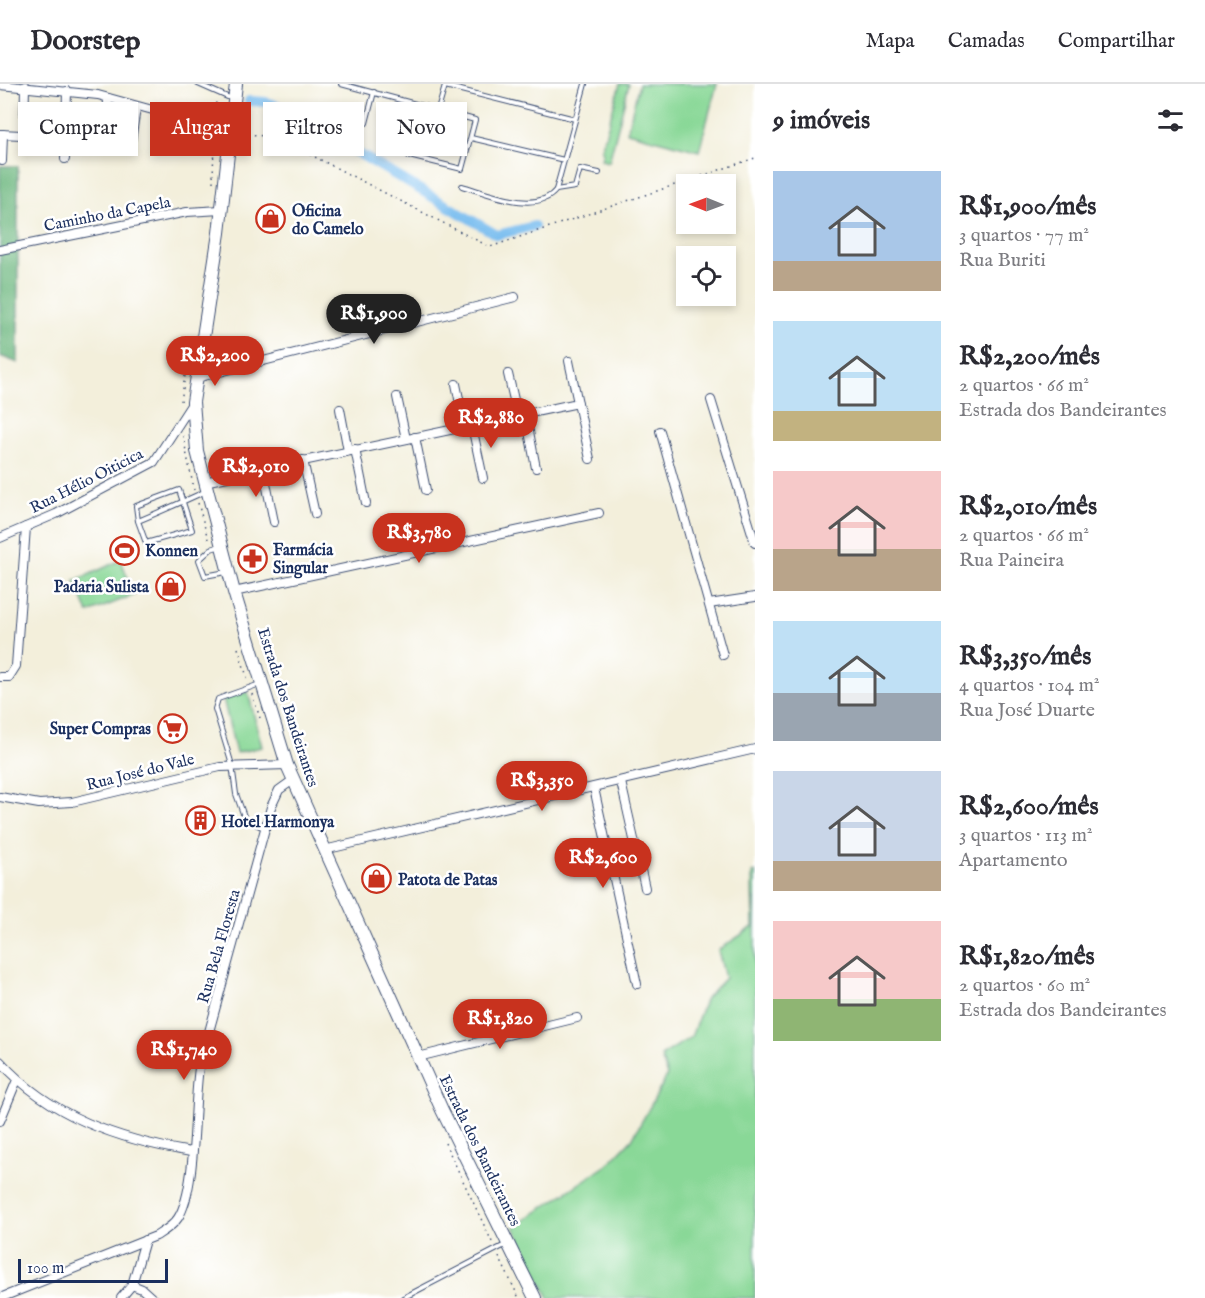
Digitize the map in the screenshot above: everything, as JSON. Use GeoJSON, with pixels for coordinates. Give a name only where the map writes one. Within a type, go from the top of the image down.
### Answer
{"type":"FeatureCollection","features":[{"type":"Feature","properties":{"kind":"main road","name":"Estrada dos Bandeirantes"},"geometry":{"type":"LineString","coordinates":[[233,100],[236,84]]}},
{"type":"Feature","properties":{"kind":"main road","name":"Estrada dos Bandeirantes"},"geometry":{"type":"LineString","coordinates":[[226,156],[221,210],[193,402],[195,441],[202,489],[216,548],[229,571],[256,685],[286,765],[418,1056],[535,1298]]}},
{"type":"Feature","properties":{"kind":"street"},"geometry":{"type":"LineString","coordinates":[[0,85],[67,91],[119,102]]}},
{"type":"Feature","properties":{"kind":"street"},"geometry":{"type":"LineString","coordinates":[[25,86],[25,102]]}},
{"type":"Feature","properties":{"kind":"street"},"geometry":{"type":"LineString","coordinates":[[67,91],[67,102]]}},
{"type":"Feature","properties":{"kind":"street"},"geometry":{"type":"LineString","coordinates":[[108,98],[108,102]]}},
{"type":"Feature","properties":{"kind":"street"},"geometry":{"type":"LineString","coordinates":[[2,161],[1,134],[18,134]]}},
{"type":"Feature","properties":{"kind":"street","name":"Caminho da Capela"},"geometry":{"type":"LineString","coordinates":[[0,250],[187,212],[221,210]]}},
{"type":"Feature","properties":{"kind":"street"},"geometry":{"type":"LineString","coordinates":[[196,378],[515,297]]}},
{"type":"Feature","properties":{"kind":"street"},"geometry":{"type":"LineString","coordinates":[[569,361],[590,459]]}},
{"type":"Feature","properties":{"kind":"street"},"geometry":{"type":"LineString","coordinates":[[508,374],[536,468]]}},
{"type":"Feature","properties":{"kind":"street"},"geometry":{"type":"LineString","coordinates":[[456,384],[483,478]]}},
{"type":"Feature","properties":{"kind":"street"},"geometry":{"type":"LineString","coordinates":[[397,397],[426,490]]}},
{"type":"Feature","properties":{"kind":"street"},"geometry":{"type":"LineString","coordinates":[[711,400],[755,543]]}},
{"type":"Feature","properties":{"kind":"street","name":"Rua Hélio Oiticica"},"geometry":{"type":"LineString","coordinates":[[0,538],[154,462],[193,402]]}},
{"type":"Feature","properties":{"kind":"street"},"geometry":{"type":"LineString","coordinates":[[202,489],[263,468],[522,417],[578,403]]}},
{"type":"Feature","properties":{"kind":"street"},"geometry":{"type":"LineString","coordinates":[[340,409],[366,502]]}},
{"type":"Feature","properties":{"kind":"street"},"geometry":{"type":"LineString","coordinates":[[660,431],[723,655]]}},
{"type":"Feature","properties":{"kind":"street"},"geometry":{"type":"LineString","coordinates":[[303,460],[315,514]]}},
{"type":"Feature","properties":{"kind":"street"},"geometry":{"type":"LineString","coordinates":[[263,468],[274,522]]}},
{"type":"Feature","properties":{"kind":"street"},"geometry":{"type":"LineString","coordinates":[[234,591],[599,513]]}},
{"type":"Feature","properties":{"kind":"street"},"geometry":{"type":"LineString","coordinates":[[2,677],[14,673],[16,666],[26,527]]}},
{"type":"Feature","properties":{"kind":"street"},"geometry":{"type":"LineString","coordinates":[[710,604],[755,597]]}},
{"type":"Feature","properties":{"kind":"street"},"geometry":{"type":"LineString","coordinates":[[324,850],[755,750]]}},
{"type":"Feature","properties":{"kind":"street","name":"Rua José do Vale"},"geometry":{"type":"LineString","coordinates":[[0,797],[39,804],[72,802],[232,765],[286,765]]}},
{"type":"Feature","properties":{"kind":"street","name":"Rua Bela Floresta"},"geometry":{"type":"LineString","coordinates":[[0,1298],[145,1240],[167,1229],[182,1211],[190,1183],[199,1068],[265,829],[279,790],[293,780]]}},
{"type":"Feature","properties":{"kind":"street"},"geometry":{"type":"LineString","coordinates":[[621,782],[645,888]]}},
{"type":"Feature","properties":{"kind":"street"},"geometry":{"type":"LineString","coordinates":[[594,788],[637,984]]}},
{"type":"Feature","properties":{"kind":"street"},"geometry":{"type":"LineString","coordinates":[[418,1056],[577,1018]]}},
{"type":"Feature","properties":{"kind":"street"},"geometry":{"type":"LineString","coordinates":[[0,1061],[17,1080],[52,1106],[95,1127],[142,1144],[191,1152]]}},
{"type":"Feature","properties":{"kind":"street"},"geometry":{"type":"LineString","coordinates":[[0,1121],[17,1080]]}},
{"type":"Feature","properties":{"kind":"street"},"geometry":{"type":"LineString","coordinates":[[121,1298],[132,1285],[145,1240]]}},
{"type":"Feature","properties":{"kind":"street"},"geometry":{"type":"LineString","coordinates":[[132,1285],[142,1289],[152,1298]]}},
{"type":"Feature","properties":{"kind":"lane"},"geometry":{"type":"LineString","coordinates":[[198,84],[233,100]]}},
{"type":"Feature","properties":{"kind":"lane"},"geometry":{"type":"LineString","coordinates":[[340,84],[410,102]]}},
{"type":"Feature","properties":{"kind":"lane"},"geometry":{"type":"LineString","coordinates":[[462,186],[529,202],[551,196],[556,190],[585,84]]}},
{"type":"Feature","properties":{"kind":"lane"},"geometry":{"type":"LineString","coordinates":[[440,102],[445,86],[575,118]]}},
{"type":"Feature","properties":{"kind":"lane"},"geometry":{"type":"LineString","coordinates":[[366,123],[374,92]]}},
{"type":"Feature","properties":{"kind":"lane"},"geometry":{"type":"LineString","coordinates":[[467,118],[475,120],[467,152]]}},
{"type":"Feature","properties":{"kind":"lane"},"geometry":{"type":"LineString","coordinates":[[471,138],[564,160]]}},
{"type":"Feature","properties":{"kind":"lane"},"geometry":{"type":"LineString","coordinates":[[409,156],[462,169],[466,156]]}},
{"type":"Feature","properties":{"kind":"lane"},"geometry":{"type":"LineString","coordinates":[[556,190],[575,187],[580,168],[599,173]]}},
{"type":"Feature","properties":{"kind":"lane"},"geometry":{"type":"LineString","coordinates":[[138,521],[184,501],[202,489]]}},
{"type":"Feature","properties":{"kind":"lane"},"geometry":{"type":"LineString","coordinates":[[179,490],[192,530],[146,543],[138,521],[136,506],[179,490]]}},
{"type":"Feature","properties":{"kind":"lane"},"geometry":{"type":"LineString","coordinates":[[216,548],[199,560],[205,576],[229,571]]}},
{"type":"Feature","properties":{"kind":"lane"},"geometry":{"type":"LineString","coordinates":[[256,685],[218,699],[216,709],[232,765],[236,794],[245,819],[265,829]]}},
{"type":"Feature","properties":{"kind":"lane"},"geometry":{"type":"LineString","coordinates":[[403,1298],[508,1243]]}},
{"type":"Feature","properties":{"kind":"path"},"geometry":{"type":"LineString","coordinates":[[215,102],[216,91]]}},
{"type":"Feature","properties":{"kind":"path"},"geometry":{"type":"LineString","coordinates":[[213,187],[214,156]]}},
{"type":"Feature","properties":{"kind":"path"},"geometry":{"type":"LineString","coordinates":[[192,336],[183,378],[182,420],[188,468],[202,489],[216,548]]}},
{"type":"Feature","properties":{"kind":"path"},"geometry":{"type":"LineString","coordinates":[[236,639],[256,685],[261,721]]}},
{"type":"Feature","properties":{"kind":"green space"},"geometry":{"type":"Polygon","coordinates":[[[620,84],[629,84],[609,162],[601,160],[603,151],[601,150],[620,84]]]}},
{"type":"Feature","properties":{"kind":"green space"},"geometry":{"type":"Polygon","coordinates":[[[639,84],[717,84],[699,151],[627,132],[639,84]]]}},
{"type":"Feature","properties":{"kind":"green space"},"geometry":{"type":"Polygon","coordinates":[[[0,166],[18,166],[18,363],[0,356],[0,166]]]}},
{"type":"Feature","properties":{"kind":"green space"},"geometry":{"type":"Polygon","coordinates":[[[121,560],[134,595],[88,613],[75,581],[121,560]]]}},
{"type":"Feature","properties":{"kind":"green space"},"geometry":{"type":"Polygon","coordinates":[[[248,692],[262,747],[236,753],[223,698],[248,692]]]}},
{"type":"Feature","properties":{"kind":"green space"},"geometry":{"type":"Polygon","coordinates":[[[755,872],[755,1298],[549,1298],[514,1227],[607,1165],[632,1139],[667,1076],[661,1056],[691,1037],[706,998],[725,978],[718,950],[753,927],[752,873],[755,872]]]}},
{"type":"Feature","properties":{"kind":"waterway"},"geometry":{"type":"LineString","coordinates":[[249,101],[278,106],[497,235],[534,226]]}},
{"type":"Feature","properties":{"kind":"place","name":"Oficina do Camelo"},"geometry":{"type":"Point","coordinates":[271,219]}},
{"type":"Feature","properties":{"kind":"place","name":"Konnen"},"geometry":{"type":"Point","coordinates":[124,550]}},
{"type":"Feature","properties":{"kind":"place","name":"Farmácia Singular"},"geometry":{"type":"Point","coordinates":[252,558]}},
{"type":"Feature","properties":{"kind":"place","name":"Padaria Sulista"},"geometry":{"type":"Point","coordinates":[170,586]}},
{"type":"Feature","properties":{"kind":"place","name":"Super Compras"},"geometry":{"type":"Point","coordinates":[172,728]}},
{"type":"Feature","properties":{"kind":"place","name":"Hotel Harmonya"},"geometry":{"type":"Point","coordinates":[200,821]}},
{"type":"Feature","properties":{"kind":"place","name":"Patota de Patas"},"geometry":{"type":"Point","coordinates":[377,879]}}]}
